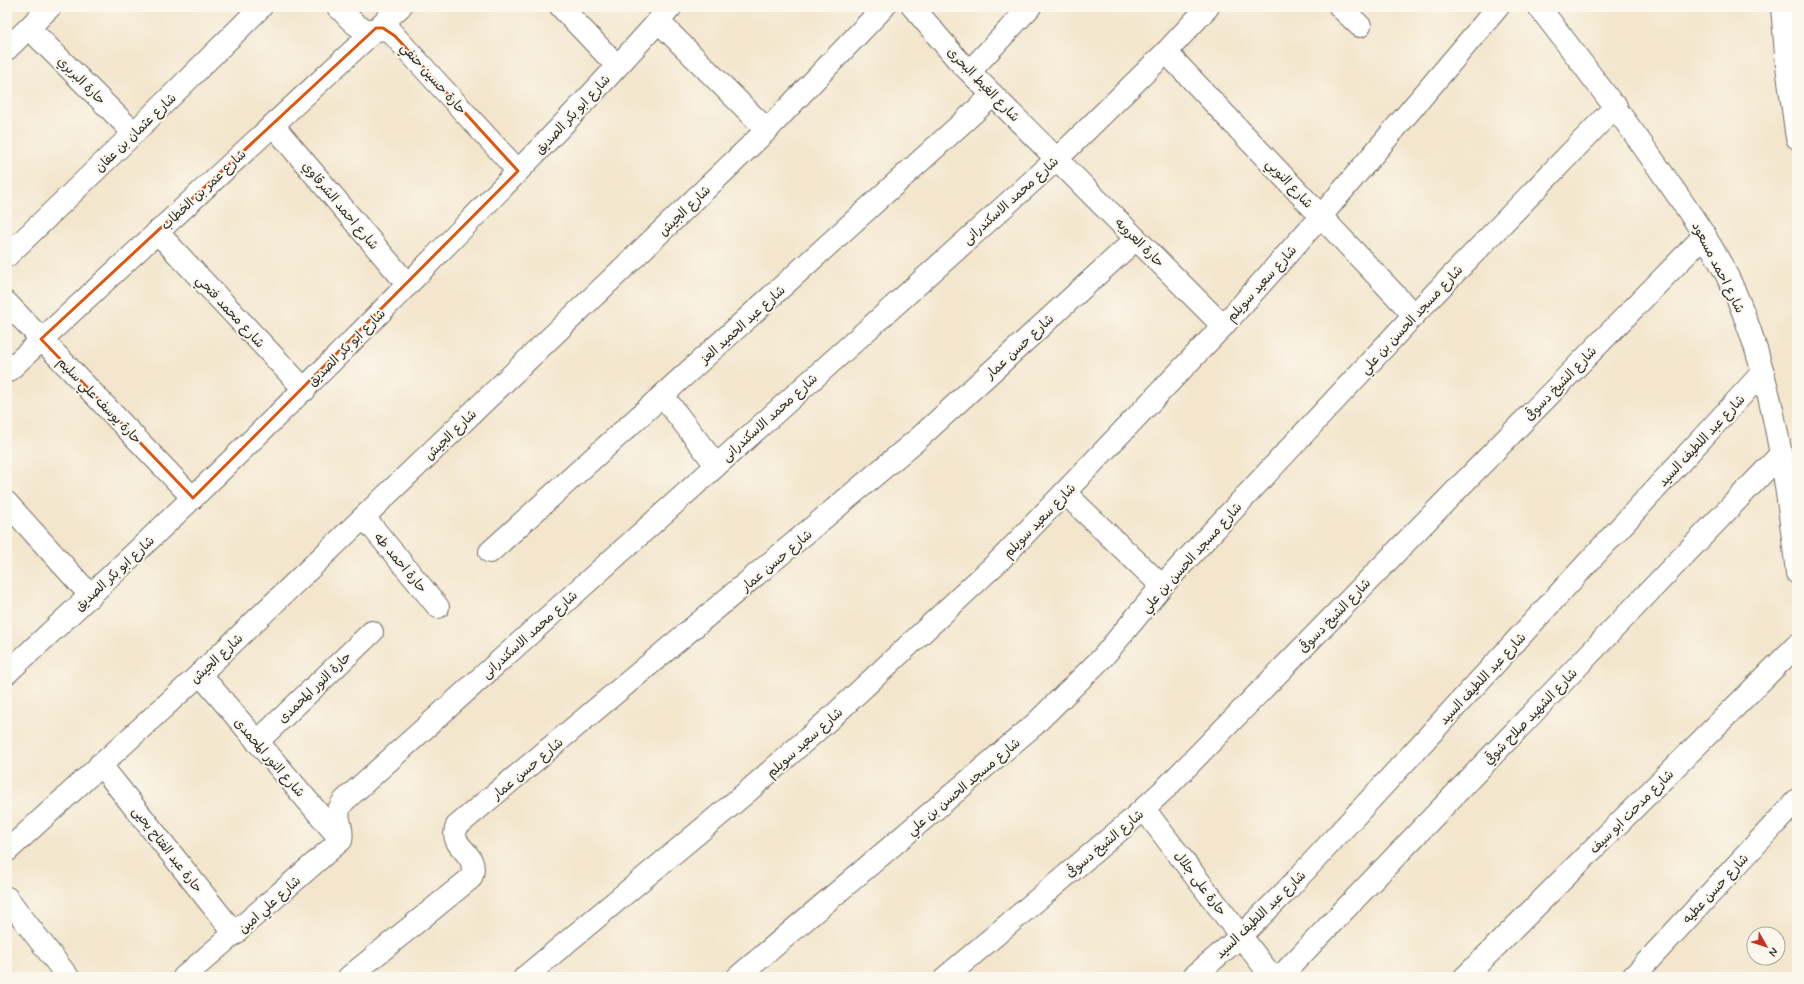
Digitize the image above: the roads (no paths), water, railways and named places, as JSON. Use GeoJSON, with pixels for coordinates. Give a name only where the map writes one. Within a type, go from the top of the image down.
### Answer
{"type":"FeatureCollection","features":[{"type":"Feature","properties":{"kind":"street"},"geometry":{"type":"LineString","coordinates":[[7,49],[50,7]]}},
{"type":"Feature","properties":{"kind":"street","name":"شارع عثمان بن عفان"},"geometry":{"type":"LineString","coordinates":[[7,256],[262,7]]}},
{"type":"Feature","properties":{"kind":"street","name":"حارة حسين حنفي"},"geometry":{"type":"LineString","coordinates":[[338,7],[355,24],[362,28],[369,30],[383,28],[390,31],[518,171]]}},
{"type":"Feature","properties":{"kind":"street","name":"شارع عمر بن الخطاب"},"geometry":{"type":"LineString","coordinates":[[7,372],[400,7]]}},
{"type":"Feature","properties":{"kind":"street"},"geometry":{"type":"LineString","coordinates":[[561,7],[617,66]]}},
{"type":"Feature","properties":{"kind":"street","name":"شارع الجيش"},"geometry":{"type":"LineString","coordinates":[[7,851],[100,764],[200,674],[767,130],[884,7]]}},
{"type":"Feature","properties":{"kind":"street","name":"شارع الغيط البحرى"},"geometry":{"type":"LineString","coordinates":[[913,7],[970,71],[1057,159]]}},
{"type":"Feature","properties":{"kind":"street"},"geometry":{"type":"LineString","coordinates":[[970,71],[1030,7]]}},
{"type":"Feature","properties":{"kind":"street","name":"شارع محمد الاسكندرانى"},"geometry":{"type":"LineString","coordinates":[[340,833],[337,813],[339,806],[344,800],[1057,159],[1166,52],[1208,7]]}},
{"type":"Feature","properties":{"kind":"street"},"geometry":{"type":"LineString","coordinates":[[1340,7],[1360,26]]}},
{"type":"Feature","properties":{"kind":"street","name":"شارع سعيد سويلم"},"geometry":{"type":"LineString","coordinates":[[525,977],[747,792],[833,716],[1001,559],[1223,326],[1321,216],[1498,7]]}},
{"type":"Feature","properties":{"kind":"street","name":"شارع احمد مسعود"},"geometry":{"type":"LineString","coordinates":[[1538,7],[1616,106],[1705,234],[1739,302],[1763,372],[1780,455],[1797,573]]}},
{"type":"Feature","properties":{"kind":"street"},"geometry":{"type":"LineString","coordinates":[[1782,7],[1787,66],[1797,138]]}},
{"type":"Feature","properties":{"kind":"street"},"geometry":{"type":"LineString","coordinates":[[665,14],[767,130]]}},
{"type":"Feature","properties":{"kind":"street","name":"شارع ابو بكر الصديق"},"geometry":{"type":"LineString","coordinates":[[7,673],[91,596],[305,390],[518,171],[665,14]]}},
{"type":"Feature","properties":{"kind":"street","name":"حارة البربري"},"geometry":{"type":"LineString","coordinates":[[29,28],[134,133]]}},
{"type":"Feature","properties":{"kind":"street","name":"شارع النوبي"},"geometry":{"type":"LineString","coordinates":[[1166,52],[1414,315]]}},
{"type":"Feature","properties":{"kind":"street","name":"شارع عبد الحميد العز"},"geometry":{"type":"LineString","coordinates":[[490,552],[993,95]]}},
{"type":"Feature","properties":{"kind":"street","name":"شارع مسجد الحسن بن علي"},"geometry":{"type":"LineString","coordinates":[[738,977],[1034,726],[1103,657],[1162,586],[1414,315],[1616,106]]}},
{"type":"Feature","properties":{"kind":"street","name":"شارع احمد الشرقاوي"},"geometry":{"type":"LineString","coordinates":[[273,125],[408,284]]}},
{"type":"Feature","properties":{"kind":"street","name":"حارة العروبه"},"geometry":{"type":"LineString","coordinates":[[1057,159],[1223,326]]}},
{"type":"Feature","properties":{"kind":"street","name":"شارع محمد فتحي"},"geometry":{"type":"LineString","coordinates":[[157,232],[305,390]]}},
{"type":"Feature","properties":{"kind":"street","name":"شارع الشيخ دسوقى"},"geometry":{"type":"LineString","coordinates":[[946,977],[1144,809],[1705,234]]}},
{"type":"Feature","properties":{"kind":"street","name":"شارع حسن عمار"},"geometry":{"type":"LineString","coordinates":[[348,977],[471,878],[474,870],[473,861],[456,839],[454,832],[457,826],[908,447],[1136,238]]}},
{"type":"Feature","properties":{"kind":"street","name":"حارة يوسف علي سليم"},"geometry":{"type":"LineString","coordinates":[[7,303],[193,498]]}},
{"type":"Feature","properties":{"kind":"street","name":"شارع عبد اللطيف السيد"},"geometry":{"type":"LineString","coordinates":[[1193,977],[1241,936],[1287,890],[1763,372]]}},
{"type":"Feature","properties":{"kind":"street"},"geometry":{"type":"LineString","coordinates":[[662,396],[716,465]]}},
{"type":"Feature","properties":{"kind":"street","name":"شارع الشهيد صلاح شوقي"},"geometry":{"type":"LineString","coordinates":[[1280,977],[1780,455]]}},
{"type":"Feature","properties":{"kind":"street"},"geometry":{"type":"LineString","coordinates":[[1065,493],[1162,586]]}},
{"type":"Feature","properties":{"kind":"street"},"geometry":{"type":"LineString","coordinates":[[7,503],[91,596]]}},
{"type":"Feature","properties":{"kind":"street","name":"حارة احمد طه"},"geometry":{"type":"LineString","coordinates":[[364,517],[438,607]]}},
{"type":"Feature","properties":{"kind":"street","name":"حارة النور المحمدى"},"geometry":{"type":"LineString","coordinates":[[257,742],[372,632]]}},
{"type":"Feature","properties":{"kind":"street","name":"شارع مدحت ابو سيف"},"geometry":{"type":"LineString","coordinates":[[1465,977],[1797,645]]}},
{"type":"Feature","properties":{"kind":"street","name":"شارع النور المحمدى"},"geometry":{"type":"LineString","coordinates":[[200,674],[257,742],[340,833]]}},
{"type":"Feature","properties":{"kind":"street","name":"حارة عبد الفتاح يحيى"},"geometry":{"type":"LineString","coordinates":[[100,764],[235,934]]}},
{"type":"Feature","properties":{"kind":"street","name":"شارع حسن عطيه"},"geometry":{"type":"LineString","coordinates":[[1633,977],[1797,800]]}},
{"type":"Feature","properties":{"kind":"street","name":"حارة على جلال"},"geometry":{"type":"LineString","coordinates":[[1144,809],[1272,977]]}},
{"type":"Feature","properties":{"kind":"street","name":"شارع علي امين"},"geometry":{"type":"LineString","coordinates":[[184,977],[235,934],[340,833]]}},
{"type":"Feature","properties":{"kind":"street"},"geometry":{"type":"LineString","coordinates":[[7,898],[68,977]]}}]}
